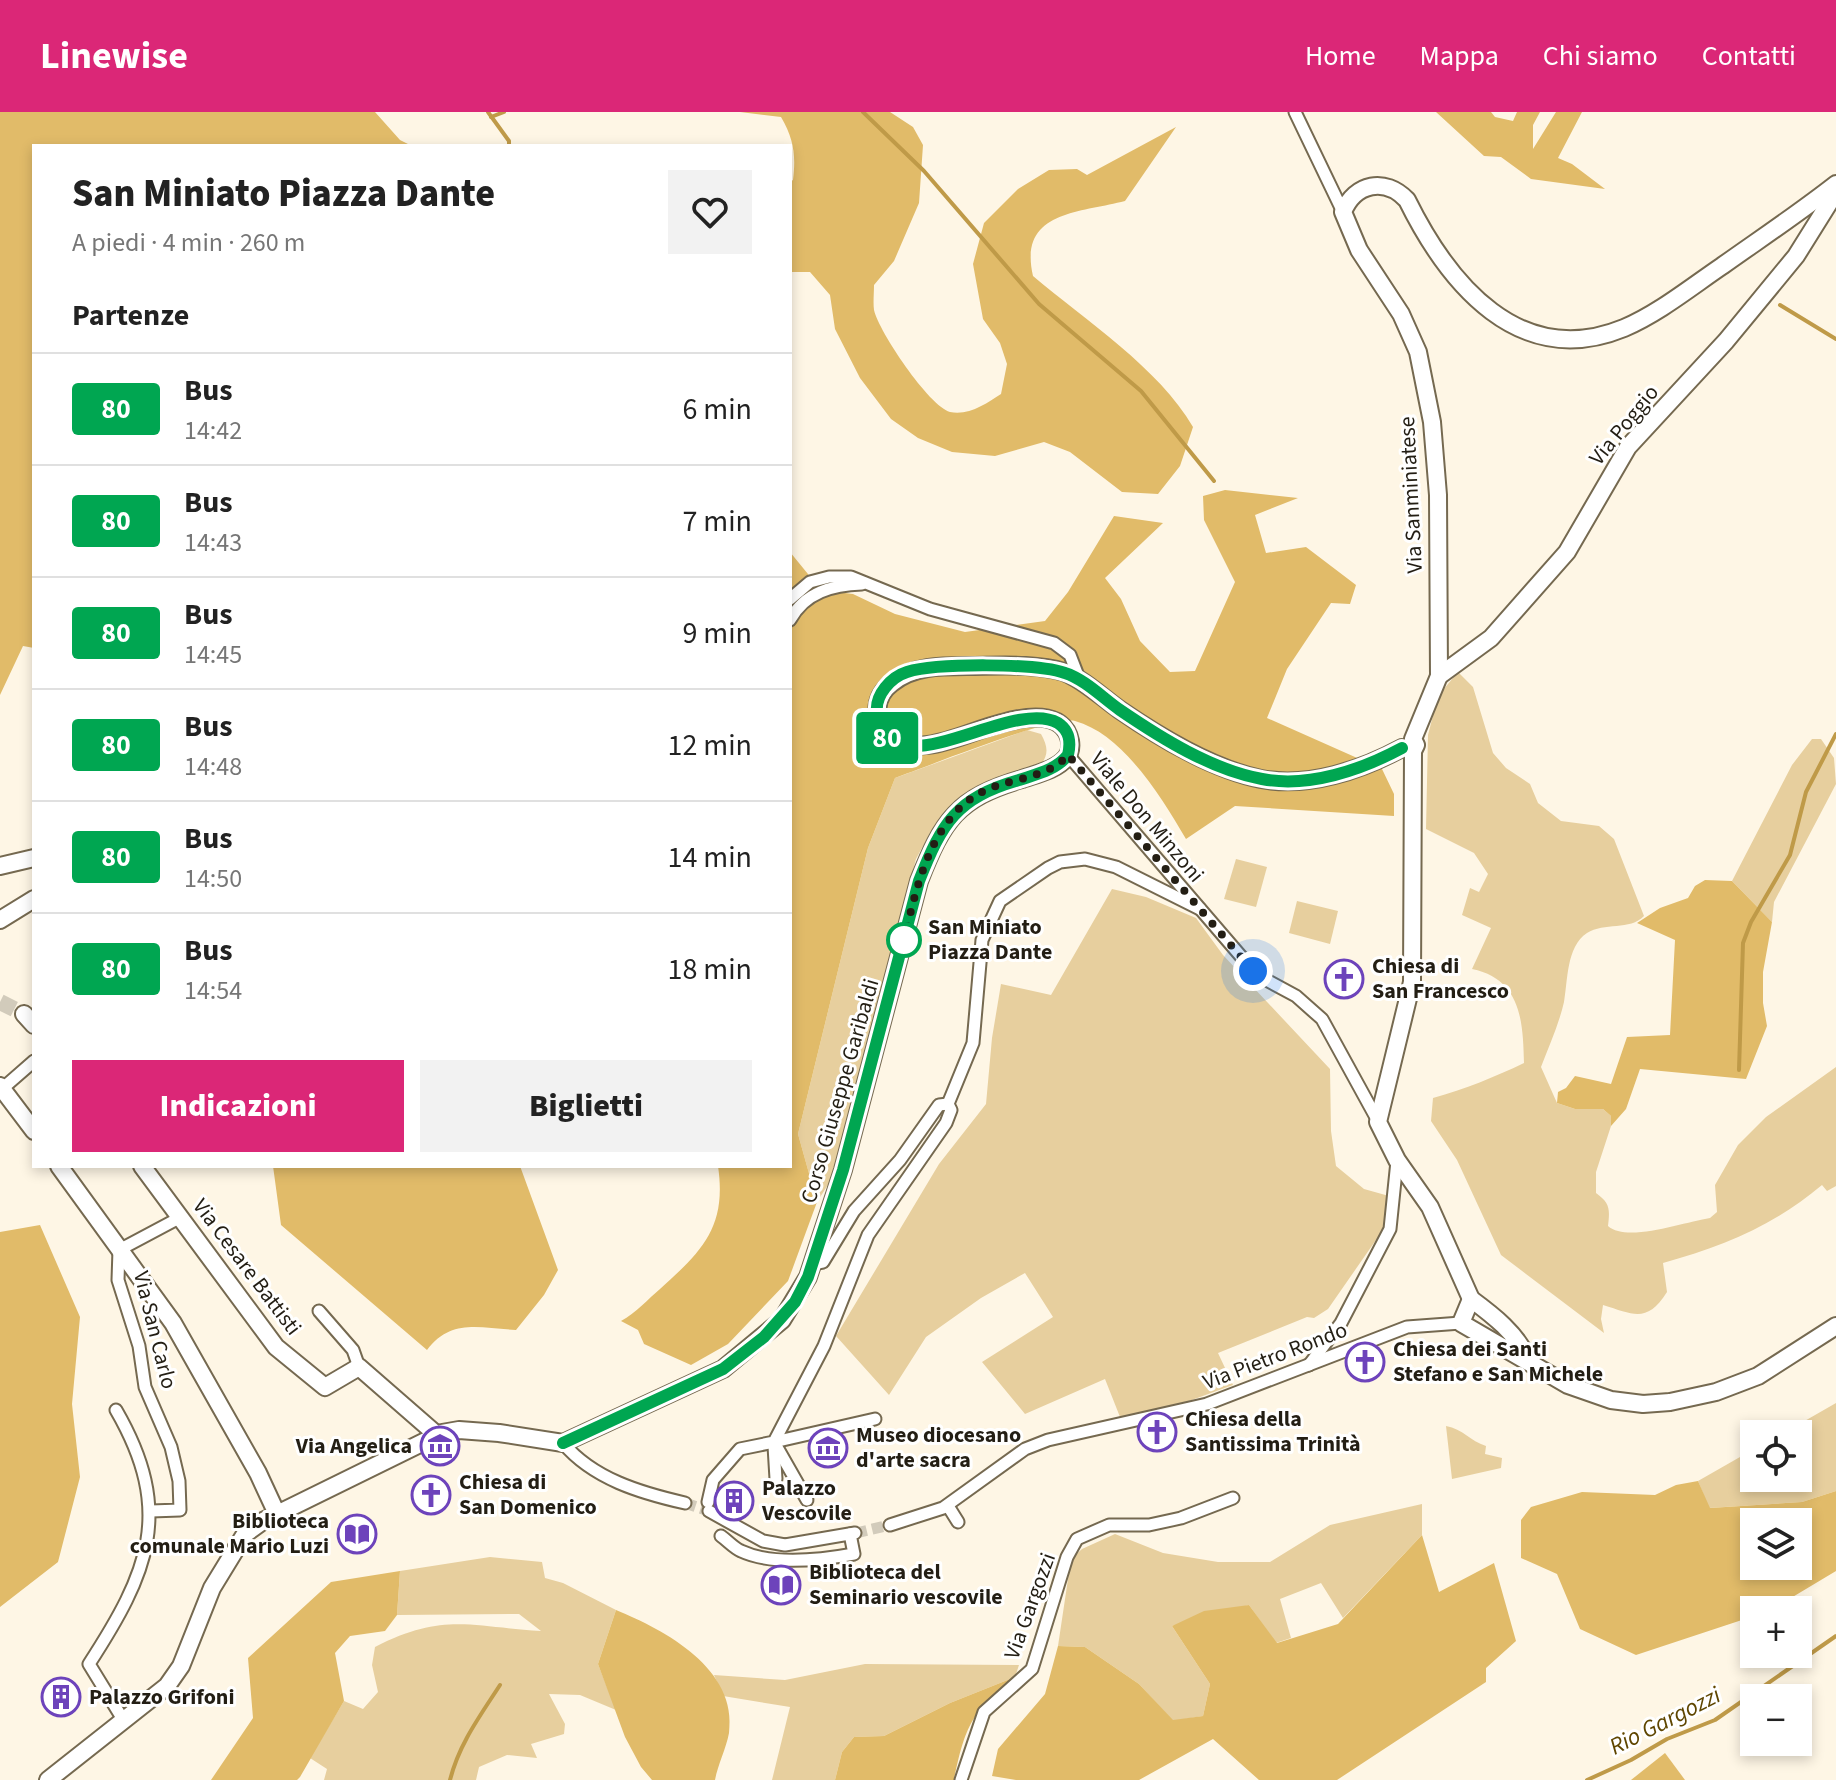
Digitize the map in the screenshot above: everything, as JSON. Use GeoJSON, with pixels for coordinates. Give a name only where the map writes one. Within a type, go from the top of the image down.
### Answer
{"type":"FeatureCollection","features":[{"type":"Feature","properties":{"kind":"main road"},"geometry":{"type":"LineString","coordinates":[[1343,212],[1356,192],[1370,186],[1383,185],[1398,191],[1407,200],[1446,268],[1488,310],[1541,334],[1583,338],[1627,327],[1677,297],[1836,184]]}},
{"type":"Feature","properties":{"kind":"main road","name":"Via Poggio"},"geometry":{"type":"LineString","coordinates":[[1439,676],[1491,638],[1567,552],[1628,447],[1726,341],[1796,256],[1836,192]]}},
{"type":"Feature","properties":{"kind":"main road","name":"Via Sanminiatese"},"geometry":{"type":"LineString","coordinates":[[1343,212],[1359,250],[1401,314],[1418,352],[1432,422],[1438,495],[1439,676],[1409,746]]}},
{"type":"Feature","properties":{"kind":"main road"},"geometry":{"type":"LineString","coordinates":[[1068,755],[1069,737],[1066,730],[1054,722],[1036,717],[997,724],[934,744],[901,746],[884,737],[876,707],[882,690],[904,672],[939,666],[1044,670],[1065,673],[1144,727],[1229,770],[1263,779],[1292,780],[1352,770],[1368,766],[1409,746],[1412,982],[1378,1122],[1397,1160],[1430,1207],[1471,1299],[1498,1318],[1528,1359]]}},
{"type":"Feature","properties":{"kind":"main road","name":"Corso Giuseppe Garibaldi"},"geometry":{"type":"LineString","coordinates":[[563,1443],[723,1369],[782,1320],[795,1302],[812,1264],[843,1170],[919,881],[933,844],[969,799],[992,787],[1042,773],[1068,755]]}},
{"type":"Feature","properties":{"kind":"main road"},"geometry":{"type":"LineString","coordinates":[[0,866],[32,858]]}},
{"type":"Feature","properties":{"kind":"main road"},"geometry":{"type":"LineString","coordinates":[[0,920],[32,900]]}},
{"type":"Feature","properties":{"kind":"main road"},"geometry":{"type":"LineString","coordinates":[[2,1087],[32,1128]]}},
{"type":"Feature","properties":{"kind":"main road"},"geometry":{"type":"LineString","coordinates":[[60,1168],[173,1323],[261,1472],[277,1514]]}},
{"type":"Feature","properties":{"kind":"main road","name":"Via Cesare Battisti"},"geometry":{"type":"LineString","coordinates":[[144,1168],[276,1347],[325,1387],[359,1367]]}},
{"type":"Feature","properties":{"kind":"main road"},"geometry":{"type":"LineString","coordinates":[[1471,1299],[1461,1323],[1511,1354],[1528,1359],[1568,1385],[1611,1400],[1643,1404],[1670,1402],[1716,1392],[1758,1376],[1836,1326]]}},
{"type":"Feature","properties":{"kind":"main road"},"geometry":{"type":"LineString","coordinates":[[359,1367],[437,1435]]}},
{"type":"Feature","properties":{"kind":"main road"},"geometry":{"type":"LineString","coordinates":[[48,1780],[167,1686],[181,1666],[212,1588],[235,1546],[254,1526],[437,1435],[459,1430],[563,1443]]}},
{"type":"Feature","properties":{"kind":"street"},"geometry":{"type":"LineString","coordinates":[[1295,112],[1343,212]]}},
{"type":"Feature","properties":{"kind":"street"},"geometry":{"type":"LineString","coordinates":[[792,597],[810,582],[829,577],[851,577],[930,609],[1054,643],[1070,655],[1080,682]]}},
{"type":"Feature","properties":{"kind":"street"},"geometry":{"type":"LineString","coordinates":[[792,618],[824,588],[867,583]]}},
{"type":"Feature","properties":{"kind":"street","name":"Viale Don Minzoni"},"geometry":{"type":"LineString","coordinates":[[1068,755],[1200,909]]}},
{"type":"Feature","properties":{"kind":"street","name":"Viale Don Minzoni"},"geometry":{"type":"LineString","coordinates":[[774,1442],[824,1346],[868,1235],[946,1123],[951,1110],[948,1104],[973,1043],[982,940],[1000,901],[1060,862],[1085,859],[1116,867],[1200,909]]}},
{"type":"Feature","properties":{"kind":"street"},"geometry":{"type":"LineString","coordinates":[[1200,909],[1257,975],[1296,996],[1322,1019],[1339,1044],[1378,1122]]}},
{"type":"Feature","properties":{"kind":"street"},"geometry":{"type":"LineString","coordinates":[[2,1087],[32,1063]]}},
{"type":"Feature","properties":{"kind":"street"},"geometry":{"type":"LineString","coordinates":[[812,1264],[823,1262],[854,1211],[900,1160],[939,1105],[948,1104]]}},
{"type":"Feature","properties":{"kind":"street"},"geometry":{"type":"LineString","coordinates":[[1309,1365],[1341,1323],[1390,1229],[1397,1160]]}},
{"type":"Feature","properties":{"kind":"street"},"geometry":{"type":"LineString","coordinates":[[119,1250],[181,1217]]}},
{"type":"Feature","properties":{"kind":"street","name":"Via San Carlo"},"geometry":{"type":"LineString","coordinates":[[119,1250],[118,1280],[139,1346],[145,1387],[171,1447],[179,1481],[180,1510],[151,1511]]}},
{"type":"Feature","properties":{"kind":"street"},"geometry":{"type":"LineString","coordinates":[[319,1311],[353,1350],[359,1367]]}},
{"type":"Feature","properties":{"kind":"street","name":"Via Pietro Rondo"},"geometry":{"type":"LineString","coordinates":[[890,1525],[948,1506],[1025,1449],[1207,1404],[1407,1327],[1461,1323]]}},
{"type":"Feature","properties":{"kind":"street"},"geometry":{"type":"LineString","coordinates":[[116,1410],[142,1462],[151,1511],[139,1572],[123,1611],[89,1664],[124,1721]]}},
{"type":"Feature","properties":{"kind":"street"},"geometry":{"type":"LineString","coordinates":[[721,1536],[739,1551],[763,1558],[796,1559],[854,1554],[853,1533],[785,1545],[763,1541],[708,1506],[713,1480],[740,1449],[875,1419]]}},
{"type":"Feature","properties":{"kind":"street"},"geometry":{"type":"LineString","coordinates":[[774,1442],[776,1479]]}},
{"type":"Feature","properties":{"kind":"street"},"geometry":{"type":"LineString","coordinates":[[774,1442],[807,1500]]}},
{"type":"Feature","properties":{"kind":"street"},"geometry":{"type":"LineString","coordinates":[[563,1443],[574,1456],[601,1474],[641,1493],[685,1503]]}},
{"type":"Feature","properties":{"kind":"street","name":"Via Gargozzi"},"geometry":{"type":"LineString","coordinates":[[961,1780],[984,1712],[1032,1669],[1067,1557],[1077,1539],[1109,1525],[1149,1525],[1181,1518],[1233,1498]]}},
{"type":"Feature","properties":{"kind":"street"},"geometry":{"type":"LineString","coordinates":[[948,1506],[958,1522]]}},
{"type":"Feature","properties":{"kind":"shaded area"},"geometry":{"type":"Polygon","coordinates":[[[0,112],[375,112],[400,140],[408,144],[32,144],[32,648],[23,646],[0,695],[0,112]]]}},
{"type":"Feature","properties":{"kind":"shaded area"},"geometry":{"type":"Polygon","coordinates":[[[740,112],[890,112],[913,127],[923,145],[919,203],[894,261],[874,285],[874,310],[885,334],[918,383],[941,407],[957,413],[977,408],[1001,394],[1007,364],[1000,343],[983,319],[973,264],[984,223],[1018,189],[1049,170],[1077,169],[1087,175],[1176,127],[1125,201],[1056,219],[1043,227],[1035,239],[1031,255],[1033,276],[1141,365],[1179,405],[1193,427],[1180,466],[1158,494],[1122,492],[1070,452],[1044,442],[995,456],[952,452],[918,438],[891,419],[860,378],[835,329],[830,295],[810,272],[792,272],[793,148],[781,117],[740,112]]]}},
{"type":"Feature","properties":{"kind":"shaded area"},"geometry":{"type":"Polygon","coordinates":[[[1436,112],[1491,112],[1495,117],[1513,121],[1517,112],[1540,112],[1533,125],[1533,149],[1556,112],[1582,112],[1558,158],[1572,164],[1605,189],[1531,179],[1501,157],[1484,156],[1436,112]]]}},
{"type":"Feature","properties":{"kind":"shaded area"},"geometry":{"type":"Polygon","coordinates":[[[1225,490],[1298,498],[1255,515],[1266,553],[1306,547],[1356,585],[1350,604],[1331,603],[1287,669],[1267,718],[1382,769],[1394,794],[1394,816],[1235,806],[1186,839],[1153,787],[1125,753],[1093,728],[1075,721],[1042,726],[895,778],[868,848],[798,1134],[817,1202],[788,1281],[728,1344],[691,1365],[644,1344],[638,1330],[621,1321],[675,1275],[708,1236],[719,1206],[718,1168],[792,1168],[792,554],[821,590],[853,594],[895,614],[965,632],[1045,621],[1068,592],[1114,516],[1163,523],[1105,578],[1121,599],[1140,641],[1170,672],[1195,671],[1235,582],[1204,520],[1203,496],[1225,490]]]}},
{"type":"Feature","properties":{"kind":"shaded area"},"geometry":{"type":"Polygon","coordinates":[[[1458,672],[1473,687],[1493,753],[1506,768],[1530,784],[1538,803],[1561,821],[1599,826],[1614,839],[1644,916],[1632,923],[1594,930],[1580,939],[1569,965],[1562,1010],[1541,1067],[1557,1103],[1575,1109],[1603,1109],[1611,1116],[1611,1126],[1596,1172],[1596,1193],[1608,1207],[1608,1226],[1617,1231],[1642,1232],[1710,1218],[1717,1212],[1715,1185],[1738,1145],[1766,1117],[1836,1067],[1836,1186],[1827,1191],[1822,1185],[1785,1212],[1747,1233],[1663,1263],[1667,1292],[1660,1302],[1653,1309],[1640,1314],[1603,1305],[1601,1319],[1604,1333],[1501,1255],[1457,1160],[1431,1121],[1433,1098],[1524,1063],[1520,1017],[1510,992],[1488,974],[1472,969],[1491,928],[1462,915],[1470,888],[1479,892],[1488,874],[1474,853],[1426,829],[1428,735],[1438,696],[1458,672]]]}},
{"type":"Feature","properties":{"kind":"shaded area"},"geometry":{"type":"Polygon","coordinates":[[[1027,730],[1041,734],[1045,743],[1046,754],[1040,766],[961,797],[930,833],[916,859],[831,1180],[817,1202],[798,1134],[868,848],[895,778],[1027,730]]]}},
{"type":"Feature","properties":{"kind":"shaded area"},"geometry":{"type":"Polygon","coordinates":[[[1812,739],[1821,739],[1834,758],[1836,784],[1774,902],[1772,922],[1732,881],[1792,765],[1812,739]]]}},
{"type":"Feature","properties":{"kind":"shaded area"},"geometry":{"type":"Polygon","coordinates":[[[1236,859],[1267,867],[1256,907],[1224,899],[1236,859]]]}},
{"type":"Feature","properties":{"kind":"shaded area"},"geometry":{"type":"Polygon","coordinates":[[[1705,880],[1732,881],[1772,922],[1763,972],[1767,1026],[1746,1079],[1640,1069],[1626,1109],[1611,1126],[1611,1116],[1603,1109],[1575,1109],[1557,1103],[1558,1092],[1566,1088],[1575,1076],[1611,1084],[1627,1037],[1670,1035],[1675,940],[1637,923],[1660,908],[1688,898],[1695,886],[1705,880]]]}},
{"type":"Feature","properties":{"kind":"shaded area"},"geometry":{"type":"Polygon","coordinates":[[[1112,889],[1146,897],[1196,918],[1223,955],[1330,1069],[1331,1131],[1336,1166],[1364,1189],[1389,1196],[1385,1227],[1328,1309],[1314,1318],[1307,1317],[1218,1353],[1233,1385],[1189,1401],[1120,1417],[1105,1379],[1025,1414],[982,1362],[1053,1317],[1025,1273],[981,1298],[926,1337],[889,1395],[836,1336],[939,1164],[986,1104],[1001,984],[1051,995],[1112,889]]]}},
{"type":"Feature","properties":{"kind":"shaded area"},"geometry":{"type":"Polygon","coordinates":[[[1297,901],[1338,911],[1330,944],[1289,933],[1297,901]]]}},
{"type":"Feature","properties":{"kind":"shaded area"},"geometry":{"type":"Polygon","coordinates":[[[273,1168],[521,1168],[558,1270],[544,1295],[516,1330],[456,1329],[436,1340],[427,1350],[281,1225],[273,1168]]]}},
{"type":"Feature","properties":{"kind":"shaded area"},"geometry":{"type":"Polygon","coordinates":[[[40,1225],[80,1317],[72,1404],[80,1477],[58,1562],[0,1607],[0,1232],[40,1225]]]}},
{"type":"Feature","properties":{"kind":"shaded area"},"geometry":{"type":"Polygon","coordinates":[[[1836,1403],[1836,1491],[1802,1502],[1709,1508],[1698,1481],[1740,1457],[1740,1492],[1812,1492],[1812,1420],[1806,1420],[1836,1403]]]}},
{"type":"Feature","properties":{"kind":"shaded area"},"geometry":{"type":"Polygon","coordinates":[[[1446,1426],[1486,1446],[1485,1454],[1502,1458],[1501,1468],[1452,1479],[1446,1426]]]}},
{"type":"Feature","properties":{"kind":"shaded area"},"geometry":{"type":"Polygon","coordinates":[[[1698,1481],[1710,1508],[1802,1502],[1836,1491],[1836,1571],[1794,1596],[1740,1596],[1740,1621],[1636,1655],[1580,1629],[1557,1574],[1521,1558],[1521,1520],[1531,1507],[1582,1492],[1655,1495],[1676,1485],[1698,1481]]]}},
{"type":"Feature","properties":{"kind":"shaded area"},"geometry":{"type":"Polygon","coordinates":[[[1422,1504],[1422,1535],[1343,1618],[1321,1583],[1280,1599],[1291,1638],[1276,1643],[1249,1605],[1172,1626],[1210,1684],[1203,1716],[1173,1721],[1139,1684],[1085,1647],[1058,1646],[1071,1559],[1082,1549],[1115,1534],[1163,1553],[1218,1562],[1270,1562],[1330,1525],[1422,1504]]]}},
{"type":"Feature","properties":{"kind":"shaded area"},"geometry":{"type":"Polygon","coordinates":[[[1422,1535],[1439,1592],[1494,1563],[1516,1641],[1486,1668],[1486,1682],[1337,1780],[1259,1780],[1213,1739],[1139,1780],[1016,1780],[992,1776],[998,1749],[1045,1694],[1058,1646],[1085,1647],[1139,1684],[1173,1720],[1203,1716],[1210,1684],[1172,1626],[1204,1611],[1249,1605],[1277,1643],[1338,1624],[1422,1535]]]}},
{"type":"Feature","properties":{"kind":"shaded area"},"geometry":{"type":"Polygon","coordinates":[[[490,1557],[542,1562],[545,1578],[563,1583],[616,1610],[598,1664],[616,1710],[580,1695],[549,1694],[565,1724],[564,1734],[531,1744],[537,1758],[507,1755],[479,1767],[476,1780],[324,1780],[327,1769],[310,1758],[344,1701],[363,1709],[378,1692],[372,1665],[375,1647],[420,1629],[457,1624],[541,1631],[519,1614],[397,1615],[400,1571],[490,1557]]]}},
{"type":"Feature","properties":{"kind":"shaded area"},"geometry":{"type":"Polygon","coordinates":[[[400,1571],[397,1615],[385,1631],[350,1636],[335,1653],[344,1701],[300,1777],[297,1780],[211,1780],[253,1718],[248,1658],[331,1582],[400,1571]]]}},
{"type":"Feature","properties":{"kind":"shaded area"},"geometry":{"type":"Polygon","coordinates":[[[616,1610],[676,1641],[710,1671],[722,1690],[729,1710],[729,1733],[715,1780],[652,1780],[641,1767],[625,1737],[598,1664],[616,1610]]]}},
{"type":"Feature","properties":{"kind":"shaded area"},"geometry":{"type":"Polygon","coordinates":[[[865,1664],[1019,1665],[1015,1677],[950,1703],[884,1736],[854,1737],[842,1752],[835,1780],[772,1780],[790,1707],[723,1696],[714,1675],[785,1680],[865,1664]]]}},
{"type":"Feature","properties":{"kind":"shaded area"},"geometry":{"type":"Polygon","coordinates":[[[1015,1677],[989,1700],[972,1721],[954,1780],[835,1780],[842,1752],[854,1737],[884,1736],[950,1703],[1015,1677]]]}},
{"type":"Feature","properties":{"kind":"shaded area"},"geometry":{"type":"Polygon","coordinates":[[[1665,1753],[1685,1780],[1631,1780],[1665,1753]]]}},
{"type":"Feature","properties":{"kind":"waterway"},"geometry":{"type":"LineString","coordinates":[[488,112],[509,144]]}},
{"type":"Feature","properties":{"kind":"waterway"},"geometry":{"type":"LineString","coordinates":[[491,117],[504,112]]}},
{"type":"Feature","properties":{"kind":"waterway"},"geometry":{"type":"LineString","coordinates":[[863,112],[924,171],[1039,304],[1141,391],[1214,481]]}},
{"type":"Feature","properties":{"kind":"waterway"},"geometry":{"type":"LineString","coordinates":[[1780,305],[1836,339]]}},
{"type":"Feature","properties":{"kind":"waterway"},"geometry":{"type":"LineString","coordinates":[[1739,1070],[1743,943],[1751,922],[1790,855],[1806,792],[1836,734]]}},
{"type":"Feature","properties":{"kind":"waterway","name":"Rio Gargozzi"},"geometry":{"type":"LineString","coordinates":[[1587,1780],[1667,1739],[1715,1720],[1836,1636]]}},
{"type":"Feature","properties":{"kind":"waterway"},"geometry":{"type":"LineString","coordinates":[[450,1780],[465,1742],[500,1685]]}},
{"type":"Feature","properties":{"kind":"tunnel"},"geometry":{"type":"LineString","coordinates":[[0,1002],[24,1014]]}},
{"type":"Feature","properties":{"kind":"tunnel"},"geometry":{"type":"LineString","coordinates":[[685,1503],[709,1511]]}},
{"type":"Feature","properties":{"kind":"tunnel"},"geometry":{"type":"LineString","coordinates":[[856,1533],[890,1525]]}},
{"type":"Feature","properties":{"kind":"bus line","name":"80"},"geometry":{"type":"LineString","coordinates":[[563,1443],[723,1369],[782,1320],[808,1277],[843,1170],[919,881],[933,844],[969,799],[992,787],[1042,773],[1068,755],[1070,747],[1066,730],[1044,718],[1027,716],[934,744],[901,746],[884,737],[879,724],[876,707],[882,690],[904,672],[939,666],[991,666],[1065,673],[1144,727],[1229,770],[1263,779],[1321,777],[1368,766],[1402,748]]}},
{"type":"Feature","properties":{"kind":"place","name":"San Miniato Piazza Dante"},"geometry":{"type":"Point","coordinates":[904,940]}},
{"type":"Feature","properties":{"kind":"place","name":"Chiesa di San Francesco"},"geometry":{"type":"Point","coordinates":[1344,979]}},
{"type":"Feature","properties":{"kind":"place","name":"Chiesa dei Santi Stefano e San Michele"},"geometry":{"type":"Point","coordinates":[1365,1362]}},
{"type":"Feature","properties":{"kind":"place","name":"Chiesa della Santissima Trinità"},"geometry":{"type":"Point","coordinates":[1157,1432]}},
{"type":"Feature","properties":{"kind":"place","name":"Via Angelica"},"geometry":{"type":"Point","coordinates":[440,1446]}},
{"type":"Feature","properties":{"kind":"place","name":"Museo diocesano d'arte sacra"},"geometry":{"type":"Point","coordinates":[828,1448]}},
{"type":"Feature","properties":{"kind":"place","name":"Chiesa di San Domenico"},"geometry":{"type":"Point","coordinates":[431,1495]}},
{"type":"Feature","properties":{"kind":"place","name":"Palazzo Vescovile"},"geometry":{"type":"Point","coordinates":[734,1501]}},
{"type":"Feature","properties":{"kind":"place","name":"Biblioteca comunale Mario Luzi"},"geometry":{"type":"Point","coordinates":[357,1534]}},
{"type":"Feature","properties":{"kind":"place","name":"Biblioteca del Seminario vescovile"},"geometry":{"type":"Point","coordinates":[781,1585]}},
{"type":"Feature","properties":{"kind":"place","name":"Palazzo Grifoni"},"geometry":{"type":"Point","coordinates":[61,1697]}},
{"type":"Feature","properties":{"kind":"route"},"geometry":{"type":"LineString","coordinates":[[904,940],[919,881],[933,844],[958,809],[969,799],[992,787],[1042,773],[1068,755],[1253,971]]}}]}
